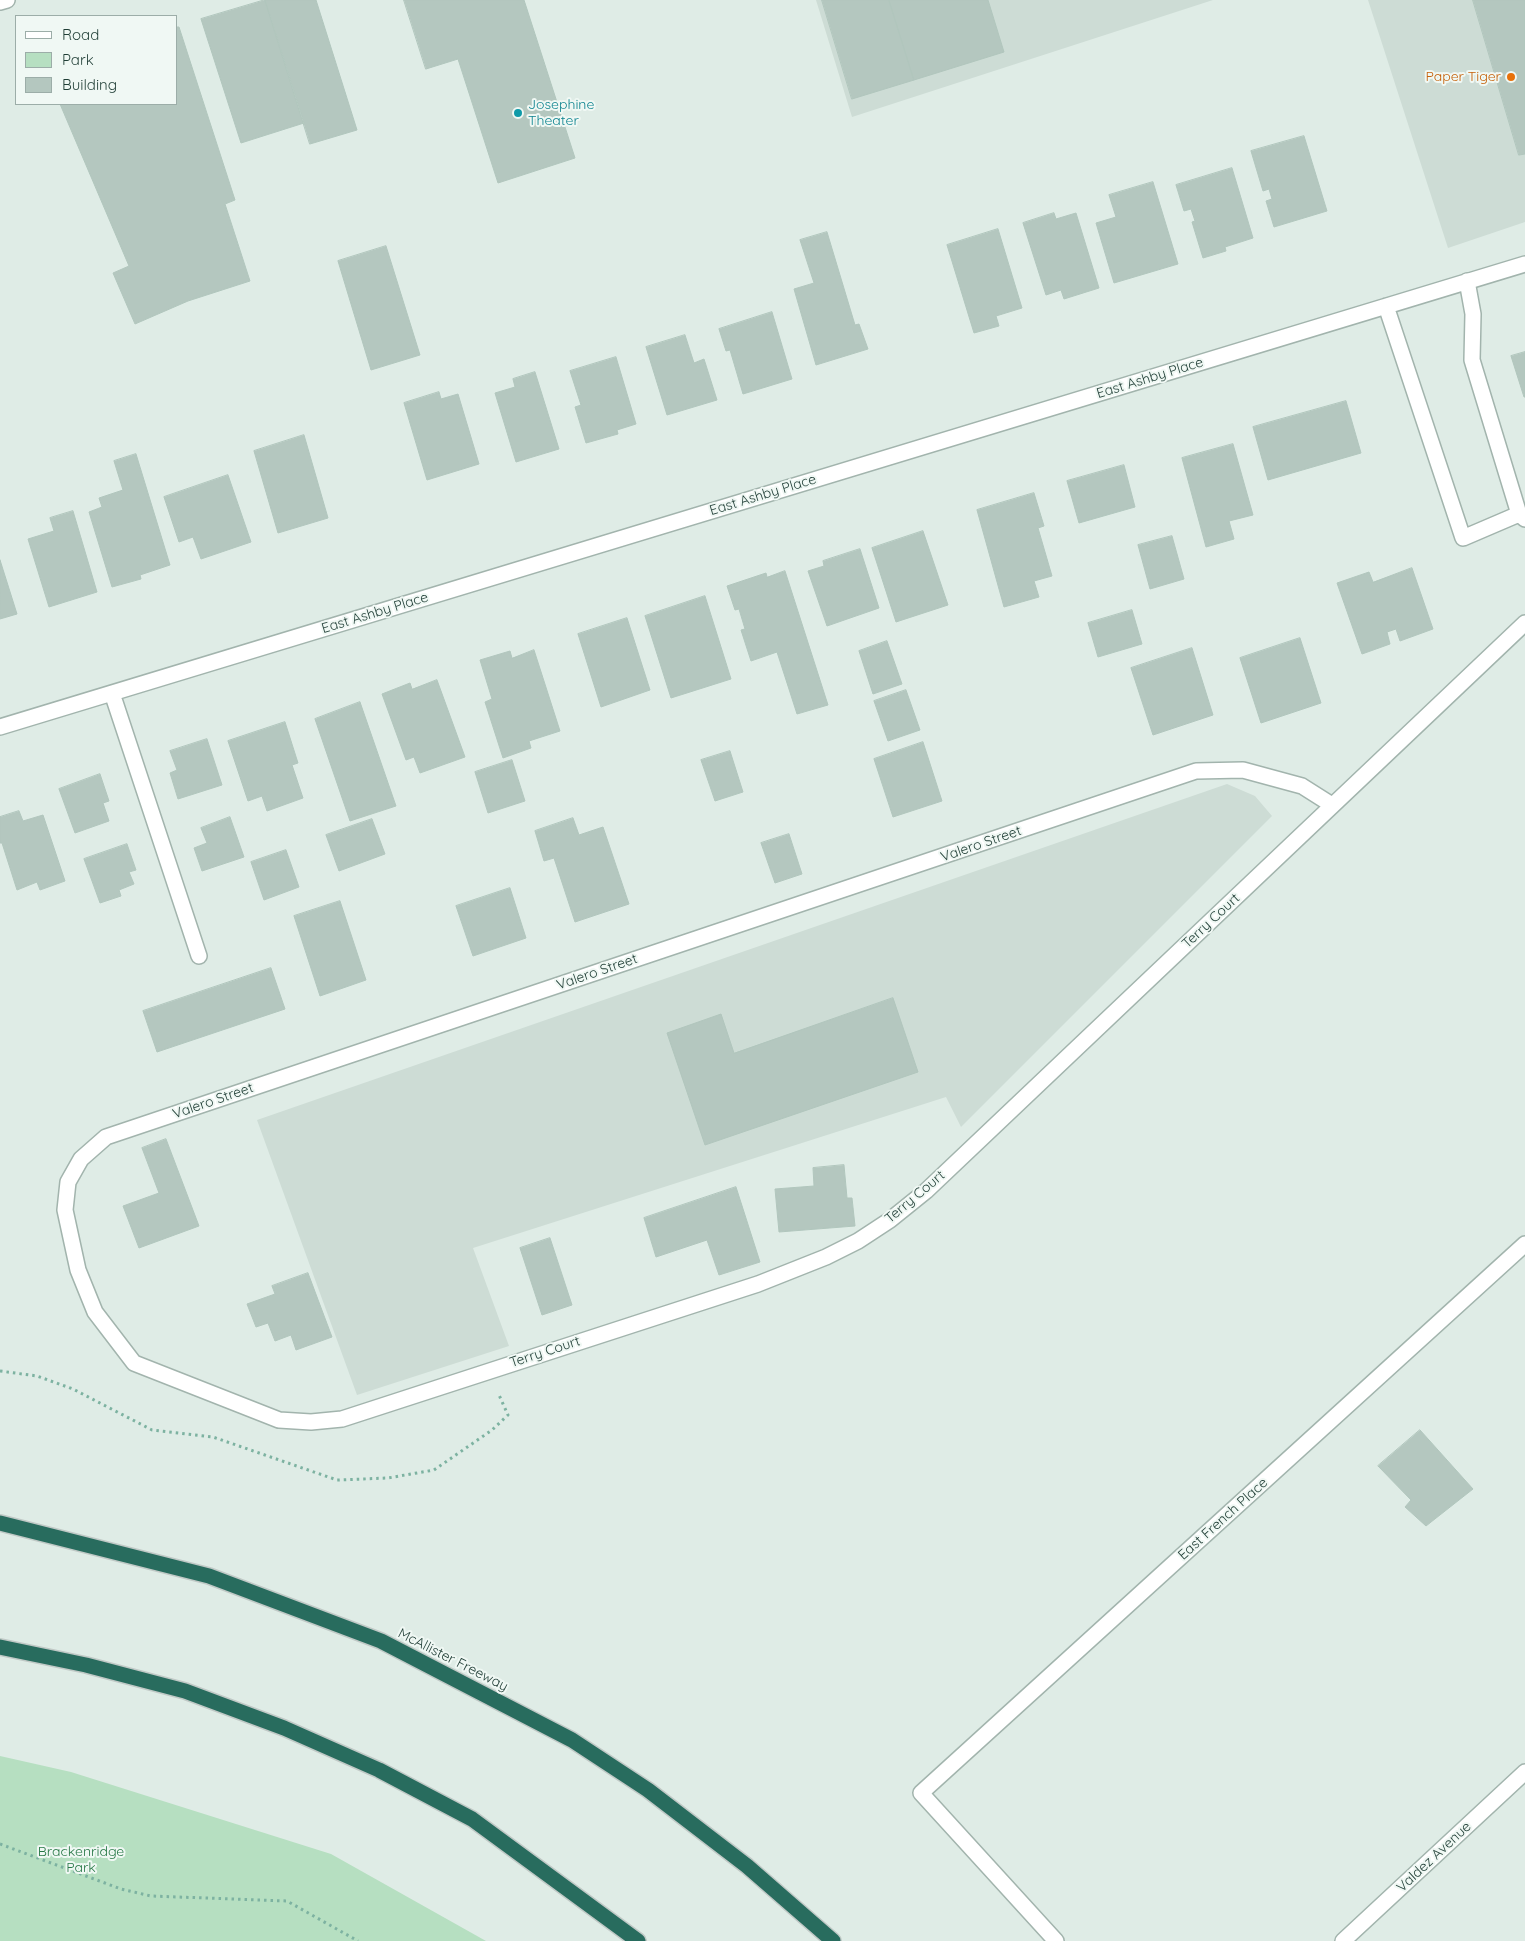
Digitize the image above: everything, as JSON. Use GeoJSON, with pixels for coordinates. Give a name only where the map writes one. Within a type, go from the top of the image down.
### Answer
{"type":"FeatureCollection","features":[{"type":"Feature","properties":{"kind":"highway","name":"McAllister Freeway"},"geometry":{"type":"LineString","coordinates":[[0,1523],[209,1576],[381,1641],[572,1740],[648,1790],[747,1866],[833,1941]]}},
{"type":"Feature","properties":{"kind":"highway"},"geometry":{"type":"LineString","coordinates":[[0,1647],[86,1665],[185,1691],[284,1728],[379,1770],[472,1820],[638,1941]]}},
{"type":"Feature","properties":{"kind":"street"},"geometry":{"type":"LineString","coordinates":[[0,2],[7,0]]}},
{"type":"Feature","properties":{"kind":"street","name":"East Ashby Place"},"geometry":{"type":"LineString","coordinates":[[0,727],[1525,264]]}},
{"type":"Feature","properties":{"kind":"street"},"geometry":{"type":"LineString","coordinates":[[1386,306],[1463,538],[1522,516],[1472,360],[1473,314],[1467,281]]}},
{"type":"Feature","properties":{"kind":"street","name":"Terry Court"},"geometry":{"type":"LineString","coordinates":[[134,1362],[279,1420],[311,1422],[342,1419],[758,1284],[826,1257],[858,1241],[890,1220],[926,1191],[1525,623]]}},
{"type":"Feature","properties":{"kind":"street"},"geometry":{"type":"LineString","coordinates":[[112,693],[199,956]]}},
{"type":"Feature","properties":{"kind":"street","name":"Valero Street"},"geometry":{"type":"LineString","coordinates":[[134,1362],[95,1312],[78,1270],[65,1210],[68,1182],[81,1159],[106,1137],[1196,771],[1243,770],[1302,786],[1332,805]]}},
{"type":"Feature","properties":{"kind":"street","name":"East French Place"},"geometry":{"type":"LineString","coordinates":[[1056,1941],[921,1793],[1525,1244]]}},
{"type":"Feature","properties":{"kind":"street","name":"Valdez Avenue"},"geometry":{"type":"LineString","coordinates":[[1342,1941],[1525,1772]]}},
{"type":"Feature","properties":{"kind":"path"},"geometry":{"type":"LineString","coordinates":[[0,1844],[121,1889],[151,1896],[287,1901],[358,1941]]}},
{"type":"Feature","properties":{"kind":"shaded area"},"geometry":{"type":"Polygon","coordinates":[[[816,0],[1213,0],[852,117],[816,0]]]}},
{"type":"Feature","properties":{"kind":"shaded area"},"geometry":{"type":"Polygon","coordinates":[[[1368,0],[1525,0],[1525,222],[1448,248],[1368,0]]]}},
{"type":"Feature","properties":{"kind":"shaded area"},"geometry":{"type":"Polygon","coordinates":[[[1227,784],[1255,796],[1272,816],[961,1127],[946,1097],[473,1248],[509,1346],[357,1395],[257,1120],[1227,784]]]}},
{"type":"Feature","properties":{"kind":"green space","name":"Brackenridge Park"},"geometry":{"type":"Polygon","coordinates":[[[0,1756],[71,1772],[331,1854],[486,1941],[0,1941],[0,1756]]]}},
{"type":"Feature","properties":{"kind":"building"},"geometry":{"type":"Polygon","coordinates":[[[265,0],[304,123],[241,143],[201,19],[265,0]]]}},
{"type":"Feature","properties":{"kind":"building"},"geometry":{"type":"Polygon","coordinates":[[[265,0],[316,0],[357,130],[310,144],[265,0]]]}},
{"type":"Feature","properties":{"kind":"building","name":"Josephine Theater"},"geometry":{"type":"Polygon","coordinates":[[[404,0],[524,0],[575,158],[498,183],[458,59],[426,69],[404,0]]]}},
{"type":"Feature","properties":{"kind":"building"},"geometry":{"type":"Polygon","coordinates":[[[822,0],[889,0],[914,80],[852,99],[822,0]]]}},
{"type":"Feature","properties":{"kind":"building"},"geometry":{"type":"Polygon","coordinates":[[[889,0],[988,0],[1004,52],[914,80],[889,0]]]}},
{"type":"Feature","properties":{"kind":"building","name":"Paper Tiger"},"geometry":{"type":"Polygon","coordinates":[[[1473,0],[1525,0],[1525,154],[1519,155],[1473,0]]]}},
{"type":"Feature","properties":{"kind":"building"},"geometry":{"type":"Polygon","coordinates":[[[179,27],[235,200],[225,204],[250,281],[188,301],[135,324],[113,273],[129,266],[60,105],[178,105],[179,27]]]}},
{"type":"Feature","properties":{"kind":"building"},"geometry":{"type":"Polygon","coordinates":[[[1304,136],[1327,211],[1274,227],[1266,201],[1272,199],[1269,189],[1263,191],[1251,151],[1304,136]]]}},
{"type":"Feature","properties":{"kind":"building"},"geometry":{"type":"Polygon","coordinates":[[[1232,168],[1253,238],[1225,247],[1226,251],[1203,258],[1192,222],[1195,221],[1191,209],[1184,211],[1176,185],[1232,168]]]}},
{"type":"Feature","properties":{"kind":"building"},"geometry":{"type":"Polygon","coordinates":[[[1153,182],[1178,264],[1114,283],[1096,223],[1116,217],[1109,195],[1153,182]]]}},
{"type":"Feature","properties":{"kind":"building"},"geometry":{"type":"Polygon","coordinates":[[[1054,213],[1056,219],[1076,213],[1099,288],[1064,299],[1061,290],[1046,295],[1023,223],[1054,213]]]}},
{"type":"Feature","properties":{"kind":"building"},"geometry":{"type":"Polygon","coordinates":[[[998,229],[1022,308],[996,316],[999,326],[974,333],[947,245],[998,229]]]}},
{"type":"Feature","properties":{"kind":"building"},"geometry":{"type":"Polygon","coordinates":[[[827,232],[855,325],[859,324],[868,349],[816,365],[794,289],[814,283],[800,240],[827,232]]]}},
{"type":"Feature","properties":{"kind":"building"},"geometry":{"type":"Polygon","coordinates":[[[386,246],[420,355],[371,370],[338,261],[386,246]]]}},
{"type":"Feature","properties":{"kind":"building"},"geometry":{"type":"Polygon","coordinates":[[[772,312],[792,379],[743,394],[730,350],[726,351],[719,329],[772,312]]]}},
{"type":"Feature","properties":{"kind":"building"},"geometry":{"type":"Polygon","coordinates":[[[685,335],[694,363],[704,359],[717,400],[667,415],[646,347],[685,335]]]}},
{"type":"Feature","properties":{"kind":"building"},"geometry":{"type":"Polygon","coordinates":[[[1525,352],[1525,397],[1524,397],[1511,356],[1525,352]]]}},
{"type":"Feature","properties":{"kind":"building"},"geometry":{"type":"Polygon","coordinates":[[[616,357],[636,424],[617,430],[618,434],[586,443],[575,407],[581,405],[570,371],[616,357]]]}},
{"type":"Feature","properties":{"kind":"building"},"geometry":{"type":"Polygon","coordinates":[[[535,372],[559,449],[516,462],[495,393],[515,387],[513,379],[535,372]]]}},
{"type":"Feature","properties":{"kind":"building"},"geometry":{"type":"Polygon","coordinates":[[[439,392],[441,399],[458,394],[479,464],[427,480],[404,403],[439,392]]]}},
{"type":"Feature","properties":{"kind":"building"},"geometry":{"type":"Polygon","coordinates":[[[1346,401],[1361,453],[1268,480],[1253,427],[1346,401]]]}},
{"type":"Feature","properties":{"kind":"building"},"geometry":{"type":"Polygon","coordinates":[[[304,435],[328,518],[278,533],[254,451],[304,435]]]}},
{"type":"Feature","properties":{"kind":"building"},"geometry":{"type":"Polygon","coordinates":[[[1233,444],[1253,515],[1229,521],[1234,539],[1206,547],[1182,458],[1233,444]]]}},
{"type":"Feature","properties":{"kind":"building"},"geometry":{"type":"Polygon","coordinates":[[[136,454],[170,565],[140,575],[141,579],[112,587],[89,512],[102,507],[99,498],[123,490],[114,461],[136,454]]]}},
{"type":"Feature","properties":{"kind":"building"},"geometry":{"type":"Polygon","coordinates":[[[1124,465],[1135,507],[1079,523],[1067,481],[1124,465]]]}},
{"type":"Feature","properties":{"kind":"building"},"geometry":{"type":"Polygon","coordinates":[[[228,475],[251,542],[201,559],[193,537],[179,542],[164,497],[228,475]]]}},
{"type":"Feature","properties":{"kind":"building"},"geometry":{"type":"Polygon","coordinates":[[[1034,493],[1044,526],[1038,528],[1052,576],[1034,581],[1039,597],[1004,607],[977,510],[1034,493]]]}},
{"type":"Feature","properties":{"kind":"building"},"geometry":{"type":"Polygon","coordinates":[[[73,511],[97,592],[49,607],[28,539],[54,531],[50,518],[73,511]]]}},
{"type":"Feature","properties":{"kind":"building"},"geometry":{"type":"Polygon","coordinates":[[[923,531],[948,605],[896,622],[872,548],[923,531]]]}},
{"type":"Feature","properties":{"kind":"building"},"geometry":{"type":"Polygon","coordinates":[[[1172,536],[1184,579],[1150,589],[1138,545],[1172,536]]]}},
{"type":"Feature","properties":{"kind":"building"},"geometry":{"type":"Polygon","coordinates":[[[860,549],[879,608],[827,626],[808,571],[824,566],[823,561],[860,549]]]}},
{"type":"Feature","properties":{"kind":"building"},"geometry":{"type":"Polygon","coordinates":[[[0,560],[17,614],[0,619],[0,560]]]}},
{"type":"Feature","properties":{"kind":"building"},"geometry":{"type":"Polygon","coordinates":[[[1412,568],[1433,629],[1400,641],[1396,629],[1387,632],[1390,644],[1362,654],[1337,583],[1369,572],[1373,582],[1412,568]]]}},
{"type":"Feature","properties":{"kind":"building"},"geometry":{"type":"Polygon","coordinates":[[[785,571],[828,705],[797,714],[777,652],[751,661],[741,630],[745,629],[739,609],[735,610],[727,586],[766,573],[767,577],[785,571]]]}},
{"type":"Feature","properties":{"kind":"building"},"geometry":{"type":"Polygon","coordinates":[[[705,596],[731,679],[671,698],[645,616],[705,596]]]}},
{"type":"Feature","properties":{"kind":"building"},"geometry":{"type":"Polygon","coordinates":[[[1132,610],[1142,644],[1098,657],[1088,623],[1132,610]]]}},
{"type":"Feature","properties":{"kind":"building"},"geometry":{"type":"Polygon","coordinates":[[[627,618],[650,690],[601,707],[578,634],[627,618]]]}},
{"type":"Feature","properties":{"kind":"building"},"geometry":{"type":"Polygon","coordinates":[[[1300,638],[1321,703],[1261,723],[1240,658],[1300,638]]]}},
{"type":"Feature","properties":{"kind":"building"},"geometry":{"type":"Polygon","coordinates":[[[887,641],[902,684],[873,694],[859,651],[887,641]]]}},
{"type":"Feature","properties":{"kind":"building"},"geometry":{"type":"Polygon","coordinates":[[[1192,648],[1213,715],[1153,735],[1131,668],[1192,648]]]}},
{"type":"Feature","properties":{"kind":"building"},"geometry":{"type":"Polygon","coordinates":[[[534,650],[560,731],[529,741],[531,748],[503,758],[485,702],[492,699],[480,660],[510,651],[512,658],[534,650]]]}},
{"type":"Feature","properties":{"kind":"building"},"geometry":{"type":"Polygon","coordinates":[[[437,680],[465,757],[420,773],[414,757],[406,760],[382,694],[410,683],[412,689],[437,680]]]}},
{"type":"Feature","properties":{"kind":"building"},"geometry":{"type":"Polygon","coordinates":[[[906,690],[920,730],[888,741],[874,701],[906,690]]]}},
{"type":"Feature","properties":{"kind":"building"},"geometry":{"type":"Polygon","coordinates":[[[360,702],[396,806],[350,821],[315,719],[360,702]]]}},
{"type":"Feature","properties":{"kind":"building"},"geometry":{"type":"Polygon","coordinates":[[[285,722],[298,763],[292,765],[303,798],[267,811],[262,796],[248,801],[228,741],[285,722]]]}},
{"type":"Feature","properties":{"kind":"building"},"geometry":{"type":"Polygon","coordinates":[[[207,739],[222,785],[178,799],[170,773],[177,770],[170,751],[207,739]]]}},
{"type":"Feature","properties":{"kind":"building"},"geometry":{"type":"Polygon","coordinates":[[[923,742],[942,801],[893,817],[874,759],[923,742]]]}},
{"type":"Feature","properties":{"kind":"building"},"geometry":{"type":"Polygon","coordinates":[[[730,751],[743,792],[715,801],[701,760],[730,751]]]}},
{"type":"Feature","properties":{"kind":"building"},"geometry":{"type":"Polygon","coordinates":[[[512,760],[525,801],[488,813],[475,772],[512,760]]]}},
{"type":"Feature","properties":{"kind":"building"},"geometry":{"type":"Polygon","coordinates":[[[100,774],[109,801],[103,803],[109,821],[75,833],[59,789],[100,774]]]}},
{"type":"Feature","properties":{"kind":"building"},"geometry":{"type":"Polygon","coordinates":[[[19,811],[23,821],[43,815],[65,881],[40,890],[37,882],[17,890],[2,843],[0,843],[0,817],[19,811]]]}},
{"type":"Feature","properties":{"kind":"building"},"geometry":{"type":"Polygon","coordinates":[[[230,817],[244,857],[202,871],[194,848],[207,843],[201,828],[230,817]]]}},
{"type":"Feature","properties":{"kind":"building"},"geometry":{"type":"Polygon","coordinates":[[[573,818],[579,835],[603,827],[629,904],[575,922],[554,858],[544,861],[535,831],[573,818]]]}},
{"type":"Feature","properties":{"kind":"building"},"geometry":{"type":"Polygon","coordinates":[[[372,819],[385,854],[339,871],[326,835],[372,819]]]}},
{"type":"Feature","properties":{"kind":"building"},"geometry":{"type":"Polygon","coordinates":[[[789,834],[802,874],[775,883],[761,843],[789,834]]]}},
{"type":"Feature","properties":{"kind":"building"},"geometry":{"type":"Polygon","coordinates":[[[127,844],[136,870],[129,872],[134,884],[119,890],[121,896],[100,903],[84,859],[127,844]]]}},
{"type":"Feature","properties":{"kind":"building"},"geometry":{"type":"Polygon","coordinates":[[[286,850],[299,887],[264,900],[251,862],[286,850]]]}},
{"type":"Feature","properties":{"kind":"building"},"geometry":{"type":"Polygon","coordinates":[[[510,888],[526,938],[473,956],[456,906],[510,888]]]}},
{"type":"Feature","properties":{"kind":"building"},"geometry":{"type":"Polygon","coordinates":[[[340,901],[366,980],[320,996],[294,916],[340,901]]]}},
{"type":"Feature","properties":{"kind":"building"},"geometry":{"type":"Polygon","coordinates":[[[271,968],[285,1009],[157,1052],[143,1011],[271,968]]]}},
{"type":"Feature","properties":{"kind":"building"},"geometry":{"type":"Polygon","coordinates":[[[893,998],[918,1072],[705,1145],[667,1033],[721,1014],[734,1053],[893,998]]]}},
{"type":"Feature","properties":{"kind":"building"},"geometry":{"type":"Polygon","coordinates":[[[166,1139],[199,1226],[139,1248],[123,1206],[159,1193],[142,1148],[166,1139]]]}},
{"type":"Feature","properties":{"kind":"building"},"geometry":{"type":"Polygon","coordinates":[[[844,1165],[847,1198],[852,1198],[855,1226],[779,1232],[775,1189],[814,1186],[813,1168],[844,1165]]]}},
{"type":"Feature","properties":{"kind":"building"},"geometry":{"type":"Polygon","coordinates":[[[736,1187],[760,1262],[719,1275],[707,1240],[656,1257],[644,1218],[736,1187]]]}},
{"type":"Feature","properties":{"kind":"building"},"geometry":{"type":"Polygon","coordinates":[[[550,1238],[572,1305],[542,1315],[520,1248],[550,1238]]]}},
{"type":"Feature","properties":{"kind":"building"},"geometry":{"type":"Polygon","coordinates":[[[308,1273],[332,1337],[296,1350],[291,1335],[275,1341],[268,1323],[256,1327],[247,1304],[275,1294],[272,1286],[308,1273]]]}},
{"type":"Feature","properties":{"kind":"building"},"geometry":{"type":"Polygon","coordinates":[[[1420,1430],[1473,1489],[1426,1526],[1405,1507],[1411,1500],[1378,1466],[1420,1430]]]}},
{"type":"Feature","properties":{"kind":"place","name":"Paper Tiger"},"geometry":{"type":"Point","coordinates":[1511,77]}},
{"type":"Feature","properties":{"kind":"place","name":"Josephine Theater"},"geometry":{"type":"Point","coordinates":[518,113]}}]}
